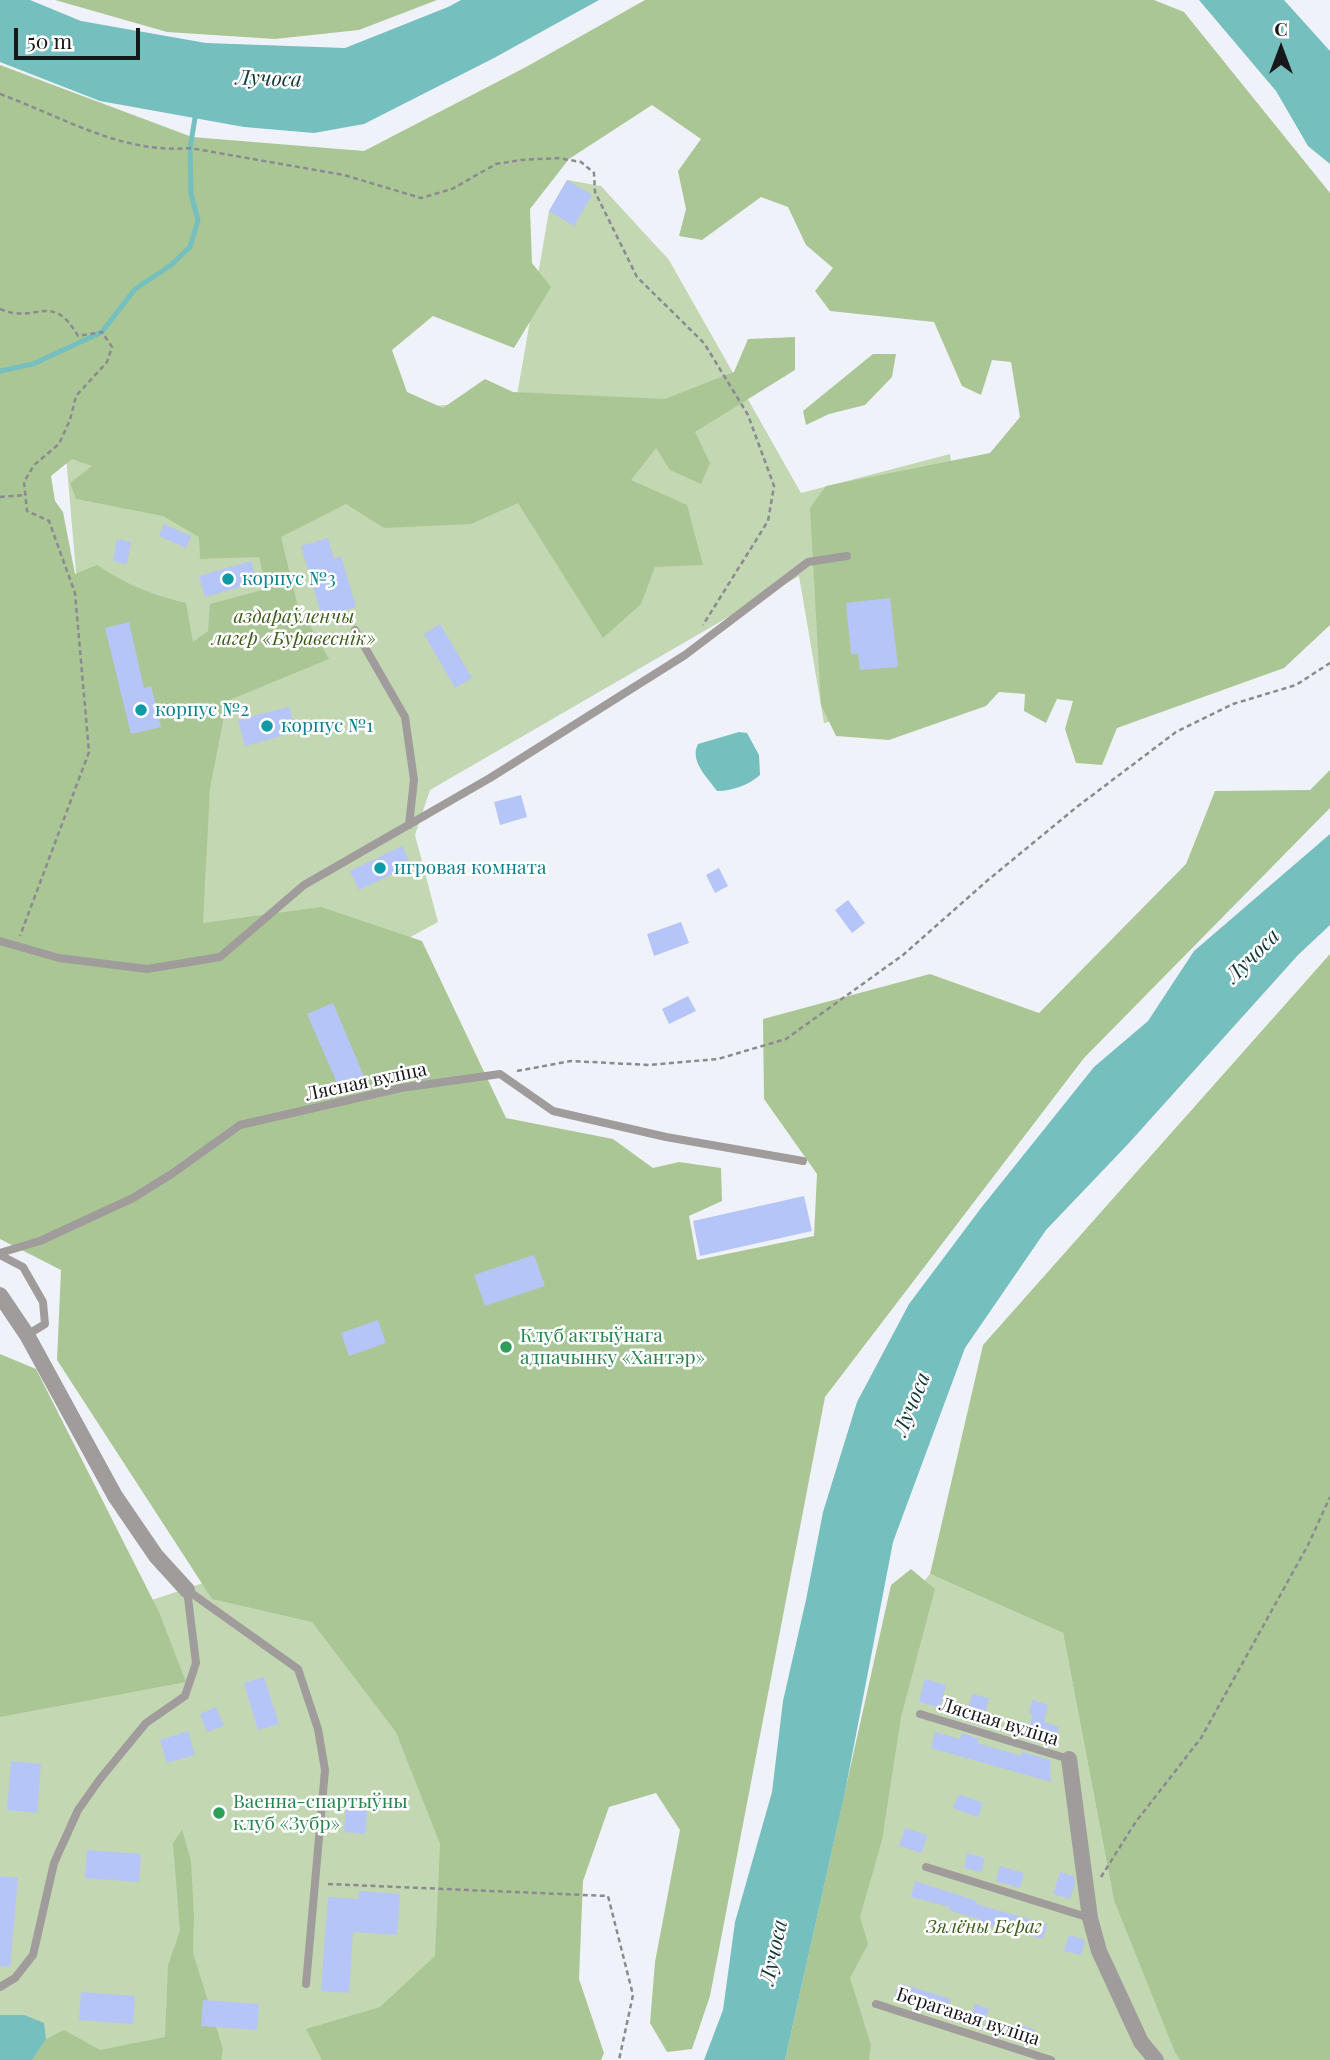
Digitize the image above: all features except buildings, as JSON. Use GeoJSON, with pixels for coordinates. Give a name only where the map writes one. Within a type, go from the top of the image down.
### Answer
{"type":"FeatureCollection","features":[{"type":"Feature","properties":{"kind":"street"},"geometry":{"type":"LineString","coordinates":[[0,1295],[27,1335],[114,1496],[156,1556],[187,1590]]}},
{"type":"Feature","properties":{"kind":"street"},"geometry":{"type":"LineString","coordinates":[[1069,1759],[1087,1899],[1099,1951],[1141,2042],[1156,2060]]}},
{"type":"Feature","properties":{"kind":"lane"},"geometry":{"type":"LineString","coordinates":[[0,940],[59,958],[147,969],[220,957],[304,885],[490,778],[685,655],[808,562],[847,556]]}},
{"type":"Feature","properties":{"kind":"lane"},"geometry":{"type":"LineString","coordinates":[[355,630],[405,717],[414,780],[409,825]]}},
{"type":"Feature","properties":{"kind":"lane"},"geometry":{"type":"LineString","coordinates":[[500,1074],[553,1111],[666,1137],[803,1161]]}},
{"type":"Feature","properties":{"kind":"lane","name":"Лясная вуліца"},"geometry":{"type":"LineString","coordinates":[[0,1254],[40,1241],[133,1198],[240,1125],[401,1088],[500,1074]]}},
{"type":"Feature","properties":{"kind":"lane"},"geometry":{"type":"LineString","coordinates":[[0,1254],[23,1268],[43,1302],[45,1324],[27,1335]]}},
{"type":"Feature","properties":{"kind":"lane"},"geometry":{"type":"LineString","coordinates":[[187,1590],[298,1670],[318,1729],[325,1770],[306,1984]]}},
{"type":"Feature","properties":{"kind":"lane"},"geometry":{"type":"LineString","coordinates":[[0,1987],[15,1979],[33,1955],[54,1863],[78,1810],[146,1723],[185,1696],[196,1663],[187,1590]]}},
{"type":"Feature","properties":{"kind":"lane","name":"Лясная вуліца"},"geometry":{"type":"LineString","coordinates":[[920,1714],[1069,1759]]}},
{"type":"Feature","properties":{"kind":"lane"},"geometry":{"type":"LineString","coordinates":[[926,1867],[1090,1918]]}},
{"type":"Feature","properties":{"kind":"lane","name":"Берагавая вуліца"},"geometry":{"type":"LineString","coordinates":[[876,2004],[1051,2060]]}},
{"type":"Feature","properties":{"kind":"path"},"geometry":{"type":"LineString","coordinates":[[0,94],[115,141],[164,150],[190,148],[344,174],[421,198],[452,189],[496,164],[558,158],[581,162],[594,173],[595,192],[637,277],[704,343],[748,415],[774,486],[768,521],[685,655]]}},
{"type":"Feature","properties":{"kind":"path"},"geometry":{"type":"LineString","coordinates":[[0,309],[14,315],[35,311],[59,311],[70,321],[78,335],[102,332],[112,347],[107,362],[76,396],[70,420],[59,444],[34,465],[24,482],[27,511],[49,521],[75,593],[89,752],[16,945]]}},
{"type":"Feature","properties":{"kind":"path"},"geometry":{"type":"LineString","coordinates":[[0,497],[26,495]]}},
{"type":"Feature","properties":{"kind":"path"},"geometry":{"type":"LineString","coordinates":[[500,1074],[571,1061],[649,1065],[718,1059],[786,1039],[903,955],[1078,806],[1176,732],[1233,704],[1296,685],[1330,663]]}},
{"type":"Feature","properties":{"kind":"path"},"geometry":{"type":"LineString","coordinates":[[1087,1899],[1135,1823],[1201,1738],[1308,1545],[1330,1497]]}},
{"type":"Feature","properties":{"kind":"path"},"geometry":{"type":"LineString","coordinates":[[315,1883],[608,1896],[633,1995],[619,2060]]}},
{"type":"Feature","properties":{"kind":"green space"},"geometry":{"type":"Polygon","coordinates":[[[55,0],[437,0],[359,30],[275,39],[167,32],[55,0]]]}},
{"type":"Feature","properties":{"kind":"green space"},"geometry":{"type":"Polygon","coordinates":[[[645,0],[1154,0],[1184,12],[1330,193],[1330,625],[1284,668],[1117,728],[1102,765],[1076,763],[1065,729],[1073,701],[1057,699],[1046,723],[1024,711],[1025,694],[999,692],[986,706],[889,740],[836,736],[821,705],[810,508],[826,486],[990,453],[1020,417],[1011,362],[992,360],[981,395],[962,386],[934,322],[830,311],[815,291],[833,268],[806,245],[788,207],[761,197],[702,240],[679,236],[686,209],[678,171],[701,139],[652,105],[569,159],[530,209],[532,263],[551,287],[514,348],[433,316],[392,350],[407,392],[443,408],[485,379],[513,392],[665,399],[734,372],[748,339],[795,337],[795,370],[695,432],[710,463],[701,484],[670,470],[656,448],[631,480],[687,505],[703,565],[655,567],[641,604],[603,638],[518,503],[471,524],[384,528],[346,504],[281,537],[297,603],[329,659],[227,701],[210,788],[203,923],[321,907],[422,941],[506,1118],[613,1139],[653,1168],[679,1162],[721,1168],[722,1201],[689,1216],[697,1260],[814,1236],[817,1174],[764,1099],[763,1019],[930,974],[1039,1013],[1186,864],[1215,791],[1310,790],[1330,770],[1330,808],[1084,1058],[825,1397],[710,1996],[692,2049],[667,2052],[650,2023],[655,1962],[680,1830],[656,1793],[609,1807],[583,1881],[579,1979],[604,2053],[601,2060],[322,2060],[306,2029],[380,2007],[435,1956],[440,1844],[396,1732],[312,1622],[212,1599],[57,1360],[61,1270],[0,1239],[0,65],[192,137],[364,151],[526,67],[645,0]],[[72,459],[51,476],[55,501],[63,512],[75,574],[97,565],[140,588],[186,603],[193,642],[208,631],[210,604],[266,589],[259,557],[200,559],[199,537],[163,516],[76,499],[70,483],[92,466],[72,459]]]}},
{"type":"Feature","properties":{"kind":"green space","name":"аздараўленчы лагер «Буравеснік»"},"geometry":{"type":"Polygon","coordinates":[[[567,180],[601,186],[669,260],[801,493],[950,454],[981,686],[824,723],[799,576],[430,790],[415,835],[438,922],[197,1054],[77,584],[66,456],[291,414],[516,401],[549,211],[567,180]]]}},
{"type":"Feature","properties":{"kind":"green space"},"geometry":{"type":"Polygon","coordinates":[[[873,354],[896,354],[892,377],[865,405],[829,414],[806,425],[803,411],[873,354]]]}},
{"type":"Feature","properties":{"kind":"green space"},"geometry":{"type":"Polygon","coordinates":[[[1330,954],[1330,2060],[1180,2060],[1114,1901],[1063,1633],[930,1574],[983,1345],[1330,954]]]}},
{"type":"Feature","properties":{"kind":"green space"},"geometry":{"type":"Polygon","coordinates":[[[0,1354],[36,1369],[159,1612],[186,1682],[0,1717],[0,1354]]]}},
{"type":"Feature","properties":{"kind":"green space","name":"Ваенна-спартыўны клуб «Зубр»"},"geometry":{"type":"Polygon","coordinates":[[[267,1562],[417,1719],[459,1908],[439,2060],[0,2060],[0,1650],[267,1562]]]}},
{"type":"Feature","properties":{"kind":"green space"},"geometry":{"type":"Polygon","coordinates":[[[911,1569],[935,1589],[901,1717],[882,1840],[860,1917],[868,1944],[850,1978],[871,2045],[869,2060],[785,2060],[891,1585],[911,1569]]]}},
{"type":"Feature","properties":{"kind":"green space","name":"Зялёны Бераг"},"geometry":{"type":"Polygon","coordinates":[[[930,1574],[1063,1633],[1114,1901],[1180,2060],[826,2060],[904,1606],[930,1574]]]}},
{"type":"Feature","properties":{"kind":"green space"},"geometry":{"type":"Polygon","coordinates":[[[182,1830],[191,1861],[193,1953],[223,2049],[221,2060],[32,2060],[46,2039],[64,2030],[100,2050],[165,2037],[168,1965],[180,1931],[173,1843],[182,1830]]]}},
{"type":"Feature","properties":{"kind":"water","name":"Лучоса"},"geometry":{"type":"Polygon","coordinates":[[[0,0],[30,0],[81,21],[206,43],[345,48],[461,0],[599,0],[494,58],[364,124],[314,133],[244,127],[100,101],[0,62],[0,0]]]}},
{"type":"Feature","properties":{"kind":"water"},"geometry":{"type":"Polygon","coordinates":[[[1199,0],[1284,0],[1330,51],[1330,164],[1308,146],[1276,91],[1199,0]]]}},
{"type":"Feature","properties":{"kind":"water"},"geometry":{"type":"Polygon","coordinates":[[[739,732],[747,733],[759,755],[760,775],[740,787],[717,791],[698,763],[698,744],[739,732]]]}},
{"type":"Feature","properties":{"kind":"water","name":"Лучоса"},"geometry":{"type":"Polygon","coordinates":[[[1330,834],[1330,925],[1298,955],[1129,1143],[1046,1230],[965,1348],[893,1542],[845,1792],[785,2060],[704,2060],[723,2010],[735,1922],[772,1792],[783,1701],[823,1512],[857,1402],[909,1304],[981,1208],[1094,1067],[1148,1021],[1194,951],[1330,834]]]}},
{"type":"Feature","properties":{"kind":"water"},"geometry":{"type":"Polygon","coordinates":[[[0,2015],[24,2015],[44,2023],[46,2039],[32,2060],[0,2060],[0,2015]]]}},
{"type":"Feature","properties":{"kind":"waterway"},"geometry":{"type":"LineString","coordinates":[[0,371],[33,364],[102,332],[135,289],[171,265],[190,247],[198,220],[191,194],[190,148],[196,112]]}},
{"type":"Feature","properties":{"kind":"place","name":"корпус №3"},"geometry":{"type":"Point","coordinates":[228,579]}},
{"type":"Feature","properties":{"kind":"place","name":"корпус №2"},"geometry":{"type":"Point","coordinates":[141,710]}},
{"type":"Feature","properties":{"kind":"place","name":"корпус №1"},"geometry":{"type":"Point","coordinates":[267,726]}},
{"type":"Feature","properties":{"kind":"place","name":"игровая комната"},"geometry":{"type":"Point","coordinates":[380,868]}},
{"type":"Feature","properties":{"kind":"place","name":"Клуб актыўнага адпачынку «Хантэр»"},"geometry":{"type":"Point","coordinates":[506,1347]}},
{"type":"Feature","properties":{"kind":"place","name":"Ваенна-спартыўны клуб «Зубр»"},"geometry":{"type":"Point","coordinates":[219,1813]}}]}
